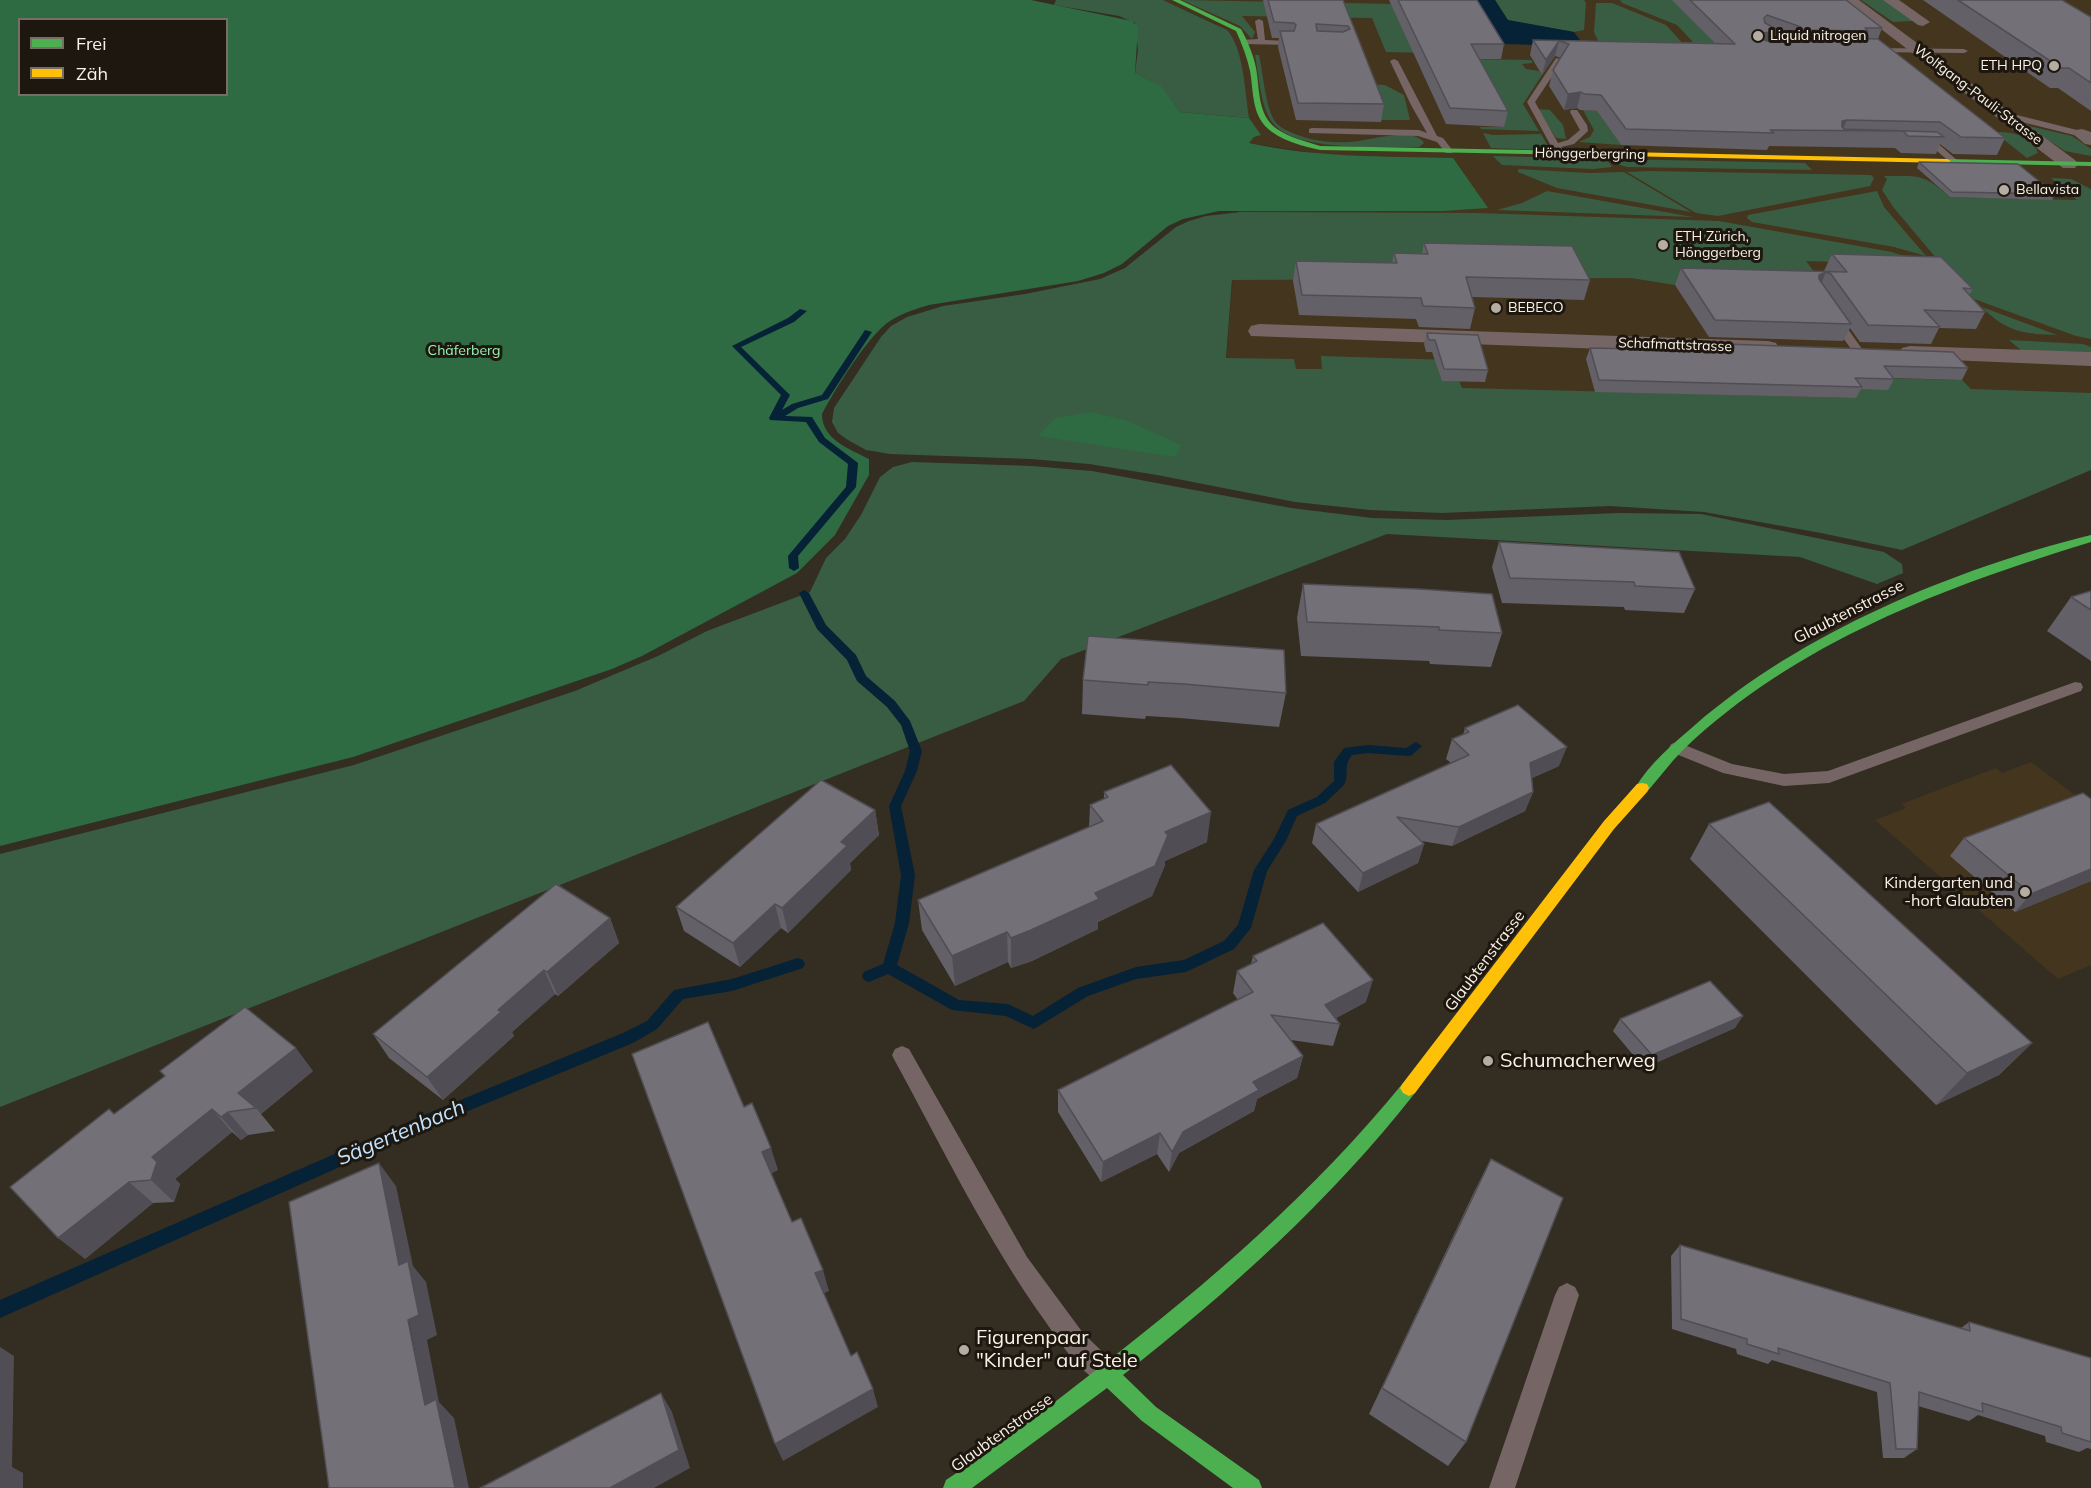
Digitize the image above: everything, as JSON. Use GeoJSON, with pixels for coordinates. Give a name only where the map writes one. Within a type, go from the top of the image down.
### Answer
{"type":"FeatureCollection","features":[{"type":"Feature","properties":{"kind":"street"},"geometry":{"type":"LineString","coordinates":[[1175,0],[1232,26],[1243,35],[1244,42]]}},
{"type":"Feature","properties":{"kind":"street","name":"Wolfgang-Pauli-Strasse"},"geometry":{"type":"LineString","coordinates":[[1851,0],[2070,164]]}},
{"type":"Feature","properties":{"kind":"street","name":"Wolfgang-Pauli-Strasse"},"geometry":{"type":"LineString","coordinates":[[1885,26],[1910,27],[1923,22],[1890,0]]}},
{"type":"Feature","properties":{"kind":"street","name":"Hönggerbergring"},"geometry":{"type":"LineString","coordinates":[[1244,42],[1260,117],[1271,130],[1283,137],[1320,148],[1449,151],[1558,150],[2091,164]]}},
{"type":"Feature","properties":{"kind":"street","name":"Schafmattstrasse"},"geometry":{"type":"LineString","coordinates":[[1259,330],[1788,349]]}},
{"type":"Feature","properties":{"kind":"street"},"geometry":{"type":"LineString","coordinates":[[1835,351],[2091,358]]}},
{"type":"Feature","properties":{"kind":"street","name":"Glaubtenstrasse"},"geometry":{"type":"LineString","coordinates":[[954,1488],[1022,1442],[1204,1299],[1273,1236],[1358,1149],[1444,1044],[1609,825],[1677,748],[1718,712],[1809,648],[1904,601],[2002,564],[2091,538]]}},
{"type":"Feature","properties":{"kind":"street"},"geometry":{"type":"LineString","coordinates":[[1107,1374],[1149,1414],[1251,1488]]}},
{"type":"Feature","properties":{"kind":"lane"},"geometry":{"type":"LineString","coordinates":[[1259,21],[1262,39],[1259,42]]}},
{"type":"Feature","properties":{"kind":"lane"},"geometry":{"type":"LineString","coordinates":[[1244,42],[1289,43]]}},
{"type":"Feature","properties":{"kind":"lane"},"geometry":{"type":"LineString","coordinates":[[1867,50],[1964,51]]}},
{"type":"Feature","properties":{"kind":"lane"},"geometry":{"type":"LineString","coordinates":[[1559,60],[1531,102],[1558,150],[1584,131],[1583,125],[1574,112]]}},
{"type":"Feature","properties":{"kind":"lane"},"geometry":{"type":"LineString","coordinates":[[1394,61],[1432,135]]}},
{"type":"Feature","properties":{"kind":"lane"},"geometry":{"type":"LineString","coordinates":[[2005,115],[2086,137]]}},
{"type":"Feature","properties":{"kind":"lane"},"geometry":{"type":"LineString","coordinates":[[1312,130],[1419,132],[1432,135],[1440,140],[1449,151]]}},
{"type":"Feature","properties":{"kind":"lane"},"geometry":{"type":"LineString","coordinates":[[1909,142],[1932,142],[1954,162]]}},
{"type":"Feature","properties":{"kind":"lane"},"geometry":{"type":"LineString","coordinates":[[1830,311],[1858,351]]}},
{"type":"Feature","properties":{"kind":"lane"},"geometry":{"type":"LineString","coordinates":[[1677,748],[1730,769],[1784,780],[1829,777],[2074,687]]}},
{"type":"Feature","properties":{"kind":"lane"},"geometry":{"type":"LineString","coordinates":[[902,1055],[1019,1265],[1074,1342],[1107,1374]]}},
{"type":"Feature","properties":{"kind":"lane"},"geometry":{"type":"LineString","coordinates":[[1502,1488],[1567,1295]]}},
{"type":"Feature","properties":{"kind":"shaded area","name":"ETH Zürich, Hönggerberg"},"geometry":{"type":"Polygon","coordinates":[[[1163,0],[2091,0],[2091,422],[1223,400],[1238,210],[1468,210],[1365,156],[1332,156],[1249,143],[1256,130],[1248,117],[1244,88],[1216,24],[1163,0]]]}},
{"type":"Feature","properties":{"kind":"shaded area","name":"Kindergarten und -hort Glaubten"},"geometry":{"type":"Polygon","coordinates":[[[2031,762],[2091,807],[2091,965],[2058,979],[1875,820],[1906,808],[1901,804],[1996,768],[2002,773],[2031,762]]]}},
{"type":"Feature","properties":{"kind":"green space","name":"Chäferberg"},"geometry":{"type":"Polygon","coordinates":[[[0,0],[1031,0],[1132,21],[1138,27],[1135,73],[1161,86],[1180,112],[1249,118],[1261,135],[1254,137],[1249,143],[1274,148],[1351,155],[1453,158],[1488,208],[1444,211],[1219,211],[1183,219],[1168,226],[1122,264],[1104,273],[1078,281],[929,305],[904,313],[882,328],[862,350],[822,414],[823,423],[832,437],[869,459],[869,475],[835,535],[797,573],[642,656],[612,669],[353,757],[0,846],[0,0]]]}},
{"type":"Feature","properties":{"kind":"green space"},"geometry":{"type":"Polygon","coordinates":[[[1056,0],[1163,0],[1227,30],[1233,38],[1240,59],[1249,118],[1180,112],[1160,86],[1135,73],[1138,50],[1135,23],[1119,16],[1054,5],[1056,0]]]}},
{"type":"Feature","properties":{"kind":"green space"},"geometry":{"type":"Polygon","coordinates":[[[1182,0],[1397,4],[1430,53],[1386,52],[1372,18],[1242,16],[1255,32],[1252,39],[1240,26],[1182,0]]]}},
{"type":"Feature","properties":{"kind":"green space"},"geometry":{"type":"Polygon","coordinates":[[[1495,0],[1584,0],[1586,3],[1584,30],[1574,32],[1507,20],[1495,0]]]}},
{"type":"Feature","properties":{"kind":"green space"},"geometry":{"type":"Polygon","coordinates":[[[1620,0],[1676,0],[1703,31],[1726,32],[1708,58],[1677,25],[1622,3],[1620,0]]]}},
{"type":"Feature","properties":{"kind":"green space"},"geometry":{"type":"Polygon","coordinates":[[[1861,0],[1885,0],[1913,21],[1893,22],[1861,0]]]}},
{"type":"Feature","properties":{"kind":"green space"},"geometry":{"type":"Polygon","coordinates":[[[1596,3],[1612,3],[1666,25],[1696,58],[1605,56],[1594,32],[1596,3]]]}},
{"type":"Feature","properties":{"kind":"green space"},"geometry":{"type":"Polygon","coordinates":[[[1255,55],[1259,55],[1266,96],[1274,121],[1285,130],[1328,142],[1410,135],[1424,143],[1419,147],[1340,146],[1299,139],[1283,132],[1272,122],[1265,107],[1255,55]]]}},
{"type":"Feature","properties":{"kind":"green space"},"geometry":{"type":"Polygon","coordinates":[[[1467,59],[1531,60],[1533,63],[1522,64],[1526,69],[1539,71],[1542,75],[1523,104],[1539,131],[1481,129],[1480,127],[1504,127],[1467,59]]]}},
{"type":"Feature","properties":{"kind":"green space"},"geometry":{"type":"Polygon","coordinates":[[[1367,84],[1385,85],[1404,95],[1410,120],[1380,120],[1367,84]]]}},
{"type":"Feature","properties":{"kind":"green space"},"geometry":{"type":"Polygon","coordinates":[[[1538,109],[1550,110],[1563,125],[1566,139],[1556,138],[1538,109]]]}},
{"type":"Feature","properties":{"kind":"green space"},"geometry":{"type":"Polygon","coordinates":[[[1583,110],[1597,111],[1621,145],[1579,142],[1590,137],[1594,130],[1583,110]]]}},
{"type":"Feature","properties":{"kind":"green space"},"geometry":{"type":"Polygon","coordinates":[[[2025,125],[2072,136],[2091,149],[2091,156],[2065,151],[2025,125]]]}},
{"type":"Feature","properties":{"kind":"green space"},"geometry":{"type":"Polygon","coordinates":[[[1994,132],[2020,135],[2031,142],[2038,153],[2027,158],[1994,132]]]}},
{"type":"Feature","properties":{"kind":"green space"},"geometry":{"type":"Polygon","coordinates":[[[1483,133],[1493,135],[1541,134],[1548,146],[1545,150],[1491,148],[1483,133]]]}},
{"type":"Feature","properties":{"kind":"green space"},"geometry":{"type":"Polygon","coordinates":[[[1493,156],[1607,159],[1612,167],[1593,169],[1502,165],[1493,156]]]}},
{"type":"Feature","properties":{"kind":"green space"},"geometry":{"type":"Polygon","coordinates":[[[1616,159],[1805,163],[1812,170],[1627,167],[1620,165],[1616,159]]]}},
{"type":"Feature","properties":{"kind":"green space"},"geometry":{"type":"Polygon","coordinates":[[[1518,169],[1589,173],[1624,172],[1691,212],[1557,188],[1518,172],[1518,169]]]}},
{"type":"Feature","properties":{"kind":"green space"},"geometry":{"type":"Polygon","coordinates":[[[1627,172],[1871,175],[1874,178],[1870,186],[1718,216],[1696,213],[1627,172]]]}},
{"type":"Feature","properties":{"kind":"green space"},"geometry":{"type":"Polygon","coordinates":[[[1884,176],[1920,178],[1933,184],[1950,197],[2077,200],[2051,178],[2071,179],[2091,189],[2091,339],[2076,336],[1974,299],[1894,208],[1882,190],[1887,179],[1884,176]]]}},
{"type":"Feature","properties":{"kind":"green space"},"geometry":{"type":"Polygon","coordinates":[[[1547,191],[1693,217],[1497,210],[1522,203],[1547,191]]]}},
{"type":"Feature","properties":{"kind":"green space"},"geometry":{"type":"Polygon","coordinates":[[[1877,191],[1884,207],[1926,256],[1894,247],[1752,222],[1747,218],[1748,215],[1877,191]]]}},
{"type":"Feature","properties":{"kind":"green space"},"geometry":{"type":"Polygon","coordinates":[[[1241,212],[1478,213],[1719,221],[1892,252],[1928,265],[1806,261],[1829,292],[1675,285],[1631,278],[1232,280],[1226,358],[1294,359],[1296,369],[1322,369],[1321,356],[1451,360],[1462,388],[1855,398],[1849,389],[1878,378],[1962,380],[1971,389],[2091,393],[2091,470],[1902,550],[1704,512],[1610,506],[1441,513],[1370,510],[1295,502],[1089,464],[1031,459],[890,454],[866,450],[838,433],[832,422],[834,408],[881,337],[891,326],[907,317],[943,306],[1025,294],[1100,279],[1125,268],[1176,227],[1206,216],[1241,212]]]}},
{"type":"Feature","properties":{"kind":"green space"},"geometry":{"type":"Polygon","coordinates":[[[1982,307],[2057,335],[2016,330],[1999,322],[1982,307]]]}},
{"type":"Feature","properties":{"kind":"green space"},"geometry":{"type":"Polygon","coordinates":[[[2009,340],[2083,344],[2091,347],[2091,352],[2022,351],[2009,340]]]}},
{"type":"Feature","properties":{"kind":"green space"},"geometry":{"type":"Polygon","coordinates":[[[1091,412],[1128,421],[1181,445],[1175,457],[1038,436],[1056,418],[1091,412]]]}},
{"type":"Feature","properties":{"kind":"green space"},"geometry":{"type":"Polygon","coordinates":[[[912,462],[1032,466],[1092,471],[1291,508],[1372,518],[1447,520],[1619,513],[1701,514],[1884,552],[1902,564],[1903,573],[1877,584],[1800,557],[1387,534],[1061,659],[1024,701],[0,1107],[0,854],[354,765],[575,691],[658,656],[707,631],[810,592],[826,558],[845,539],[861,515],[880,477],[893,467],[912,462]]]}},
{"type":"Feature","properties":{"kind":"water"},"geometry":{"type":"Polygon","coordinates":[[[1466,0],[1495,0],[1508,20],[1574,32],[1592,56],[1539,45],[1468,43],[1466,0]]]}},
{"type":"Feature","properties":{"kind":"building"},"geometry":{"type":"Polygon","coordinates":[[[1268,0],[1343,0],[1384,104],[1298,103],[1280,31],[1294,31],[1296,25],[1274,22],[1268,0]],[[1316,24],[1317,31],[1343,32],[1350,29],[1348,26],[1316,24]]]}},
{"type":"Feature","properties":{"kind":"building"},"geometry":{"type":"Polygon","coordinates":[[[1398,0],[1477,0],[1504,44],[1471,44],[1508,111],[1450,108],[1398,0]]]}},
{"type":"Feature","properties":{"kind":"building"},"geometry":{"type":"Polygon","coordinates":[[[1690,0],[1846,0],[1882,28],[1865,28],[1868,31],[1803,30],[1801,27],[1767,15],[1764,18],[1765,23],[1780,31],[1763,33],[1761,39],[1767,41],[1817,37],[1878,39],[2005,138],[1961,137],[1940,122],[1847,120],[1842,121],[1842,127],[1844,129],[1937,132],[1944,137],[1908,136],[1903,131],[1770,130],[1774,133],[1626,129],[1601,95],[1581,92],[1568,94],[1553,70],[1569,44],[1559,41],[1546,60],[1533,40],[1735,44],[1690,0]]]}},
{"type":"Feature","properties":{"kind":"building"},"geometry":{"type":"Polygon","coordinates":[[[1958,0],[2062,0],[2091,17],[2091,83],[2069,68],[2061,68],[1958,0]]]}},
{"type":"Feature","properties":{"kind":"building"},"geometry":{"type":"Polygon","coordinates":[[[1919,162],[2018,164],[2055,194],[1952,192],[1919,162]]]}},
{"type":"Feature","properties":{"kind":"building"},"geometry":{"type":"Polygon","coordinates":[[[1424,243],[1572,246],[1590,280],[1466,277],[1475,308],[1423,306],[1421,298],[1302,295],[1296,261],[1397,263],[1394,253],[1428,254],[1424,243]]]}},
{"type":"Feature","properties":{"kind":"building"},"geometry":{"type":"Polygon","coordinates":[[[1832,254],[1941,257],[1973,289],[1963,288],[1985,312],[1924,310],[1940,327],[1868,325],[1831,274],[1826,272],[1819,275],[1819,279],[1851,324],[1715,320],[1681,268],[1847,272],[1832,254]]]}},
{"type":"Feature","properties":{"kind":"building"},"geometry":{"type":"Polygon","coordinates":[[[1427,333],[1478,335],[1488,370],[1444,369],[1435,340],[1429,340],[1427,333]]]}},
{"type":"Feature","properties":{"kind":"building"},"geometry":{"type":"Polygon","coordinates":[[[1725,344],[1953,352],[1968,368],[1884,366],[1894,379],[1855,378],[1862,387],[1599,380],[1590,348],[1729,351],[1725,344]]]}},
{"type":"Feature","properties":{"kind":"building"},"geometry":{"type":"Polygon","coordinates":[[[1499,542],[1679,552],[1695,589],[1635,586],[1634,582],[1510,578],[1499,542]]]}},
{"type":"Feature","properties":{"kind":"building"},"geometry":{"type":"Polygon","coordinates":[[[1303,584],[1492,594],[1502,633],[1439,630],[1439,627],[1307,622],[1303,584]]]}},
{"type":"Feature","properties":{"kind":"building"},"geometry":{"type":"Polygon","coordinates":[[[2091,591],[2091,610],[2071,597],[2091,591]]]}},
{"type":"Feature","properties":{"kind":"building"},"geometry":{"type":"Polygon","coordinates":[[[1088,636],[1284,650],[1286,693],[1184,684],[1148,682],[1148,685],[1083,680],[1088,636]]]}},
{"type":"Feature","properties":{"kind":"building"},"geometry":{"type":"Polygon","coordinates":[[[1518,705],[1567,747],[1530,763],[1533,792],[1459,827],[1397,817],[1424,844],[1363,873],[1316,824],[1469,755],[1452,739],[1469,732],[1465,728],[1518,705]]]}},
{"type":"Feature","properties":{"kind":"building"},"geometry":{"type":"Polygon","coordinates":[[[1171,765],[1211,812],[1165,832],[1168,835],[1155,866],[1095,893],[1099,899],[1031,930],[1011,938],[1007,932],[952,956],[918,900],[1103,821],[1090,805],[1108,797],[1104,792],[1171,765]]]}},
{"type":"Feature","properties":{"kind":"building"},"geometry":{"type":"Polygon","coordinates":[[[821,780],[875,810],[841,842],[847,846],[782,908],[775,904],[733,943],[676,907],[821,780]]]}},
{"type":"Feature","properties":{"kind":"building"},"geometry":{"type":"Polygon","coordinates":[[[2083,793],[2091,799],[2091,869],[2031,894],[1964,838],[2083,793]]]}},
{"type":"Feature","properties":{"kind":"building"},"geometry":{"type":"Polygon","coordinates":[[[1769,802],[2032,1043],[1967,1073],[1709,824],[1769,802]]]}},
{"type":"Feature","properties":{"kind":"building"},"geometry":{"type":"Polygon","coordinates":[[[556,884],[610,918],[547,972],[544,970],[498,1010],[501,1012],[427,1077],[373,1034],[556,884]]]}},
{"type":"Feature","properties":{"kind":"building"},"geometry":{"type":"Polygon","coordinates":[[[1323,923],[1373,980],[1325,1005],[1340,1024],[1271,1015],[1303,1056],[1253,1082],[1259,1090],[1183,1132],[1172,1152],[1160,1133],[1103,1162],[1058,1090],[1253,992],[1237,971],[1257,961],[1253,956],[1323,923]]]}},
{"type":"Feature","properties":{"kind":"building"},"geometry":{"type":"Polygon","coordinates":[[[1710,981],[1743,1016],[1652,1055],[1620,1019],[1710,981]]]}},
{"type":"Feature","properties":{"kind":"building"},"geometry":{"type":"Polygon","coordinates":[[[245,1007],[296,1048],[238,1093],[256,1108],[228,1112],[221,1117],[212,1109],[152,1157],[157,1162],[151,1180],[129,1182],[58,1238],[10,1187],[109,1109],[114,1114],[165,1076],[160,1071],[245,1007]]]}},
{"type":"Feature","properties":{"kind":"building"},"geometry":{"type":"Polygon","coordinates":[[[708,1022],[744,1107],[752,1103],[771,1148],[762,1152],[792,1222],[801,1218],[823,1270],[815,1273],[851,1356],[857,1352],[873,1389],[775,1444],[632,1054],[708,1022]]]}},
{"type":"Feature","properties":{"kind":"building"},"geometry":{"type":"Polygon","coordinates":[[[1491,1159],[1563,1198],[1466,1442],[1382,1388],[1491,1159]]]}},
{"type":"Feature","properties":{"kind":"building"},"geometry":{"type":"Polygon","coordinates":[[[379,1163],[399,1265],[408,1261],[419,1315],[408,1320],[425,1405],[436,1399],[455,1488],[329,1488],[289,1202],[379,1163]]]}},
{"type":"Feature","properties":{"kind":"building"},"geometry":{"type":"Polygon","coordinates":[[[1680,1245],[1970,1331],[1969,1322],[2091,1358],[2091,1442],[2062,1433],[2061,1427],[1982,1403],[1983,1412],[1919,1392],[1917,1449],[1896,1449],[1890,1383],[1778,1348],[1779,1354],[1747,1344],[1747,1339],[1681,1319],[1680,1245]]]}},
{"type":"Feature","properties":{"kind":"building"},"geometry":{"type":"Polygon","coordinates":[[[661,1393],[679,1450],[610,1488],[480,1488],[661,1393]]]}},
{"type":"Feature","properties":{"kind":"waterway","name":"Sägertenbach"},"geometry":{"type":"LineString","coordinates":[[794,568],[793,556],[851,487],[853,463],[822,440],[809,419],[773,418],[786,395],[736,346],[791,320],[803,311]]}},
{"type":"Feature","properties":{"kind":"waterway"},"geometry":{"type":"LineString","coordinates":[[774,418],[795,406],[825,397],[868,332]]}},
{"type":"Feature","properties":{"kind":"waterway","name":"Sägertenbach"},"geometry":{"type":"LineString","coordinates":[[804,593],[821,627],[852,658],[861,678],[891,704],[906,724],[916,751],[911,771],[895,806],[908,875],[902,923],[889,968]]}},
{"type":"Feature","properties":{"kind":"waterway"},"geometry":{"type":"LineString","coordinates":[[889,968],[957,1006],[1008,1010],[1034,1023],[1083,992],[1136,973],[1186,966],[1229,945],[1244,928],[1261,870],[1280,841],[1292,813],[1321,800],[1340,782],[1340,762],[1348,751],[1368,749],[1408,752],[1416,746]]}},
{"type":"Feature","properties":{"kind":"waterway","name":"Sägertenbach"},"geometry":{"type":"LineString","coordinates":[[0,1309],[429,1120],[628,1038],[652,1025],[679,994],[732,985],[798,964]]}},
{"type":"Feature","properties":{"kind":"waterway","name":"Sägertenbach"},"geometry":{"type":"LineString","coordinates":[[869,976],[889,968]]}},
{"type":"Feature","properties":{"kind":"traffic: fast"},"geometry":{"type":"LineString","coordinates":[[1175,0],[1239,30],[1249,52],[1257,104],[1262,118],[1273,129],[1291,139],[1320,148],[1579,153]]}},
{"type":"Feature","properties":{"kind":"traffic: fast"},"geometry":{"type":"LineString","coordinates":[[1947,161],[2091,164]]}},
{"type":"Feature","properties":{"kind":"traffic: fast"},"geometry":{"type":"LineString","coordinates":[[1642,788],[1678,747],[1722,708],[1770,674],[1819,644],[1925,594],[2091,538]]}},
{"type":"Feature","properties":{"kind":"traffic: fast"},"geometry":{"type":"LineString","coordinates":[[954,1488],[1104,1377],[1239,1267],[1276,1234],[1345,1164],[1409,1088]]}},
{"type":"Feature","properties":{"kind":"traffic: fast"},"geometry":{"type":"LineString","coordinates":[[1107,1374],[1149,1414],[1251,1488]]}},
{"type":"Feature","properties":{"kind":"traffic: slow"},"geometry":{"type":"LineString","coordinates":[[1579,153],[1947,161]]}},
{"type":"Feature","properties":{"kind":"traffic: slow"},"geometry":{"type":"LineString","coordinates":[[1409,1088],[1609,825],[1642,788]]}},
{"type":"Feature","properties":{"kind":"place","name":"Liquid nitrogen"},"geometry":{"type":"Point","coordinates":[1758,36]}},
{"type":"Feature","properties":{"kind":"place","name":"ETH HPQ"},"geometry":{"type":"Point","coordinates":[2054,66]}},
{"type":"Feature","properties":{"kind":"place","name":"Bellavista"},"geometry":{"type":"Point","coordinates":[2004,190]}},
{"type":"Feature","properties":{"kind":"place","name":"ETH Zürich, Hönggerberg"},"geometry":{"type":"Point","coordinates":[1663,245]}},
{"type":"Feature","properties":{"kind":"place","name":"BEBECO"},"geometry":{"type":"Point","coordinates":[1496,308]}},
{"type":"Feature","properties":{"kind":"place","name":"Kindergarten und -hort Glaubten"},"geometry":{"type":"Point","coordinates":[2025,892]}},
{"type":"Feature","properties":{"kind":"place","name":"Schumacherweg"},"geometry":{"type":"Point","coordinates":[1488,1061]}},
{"type":"Feature","properties":{"kind":"place","name":"Figurenpaar \"Kinder\" auf Stele"},"geometry":{"type":"Point","coordinates":[964,1350]}}]}
